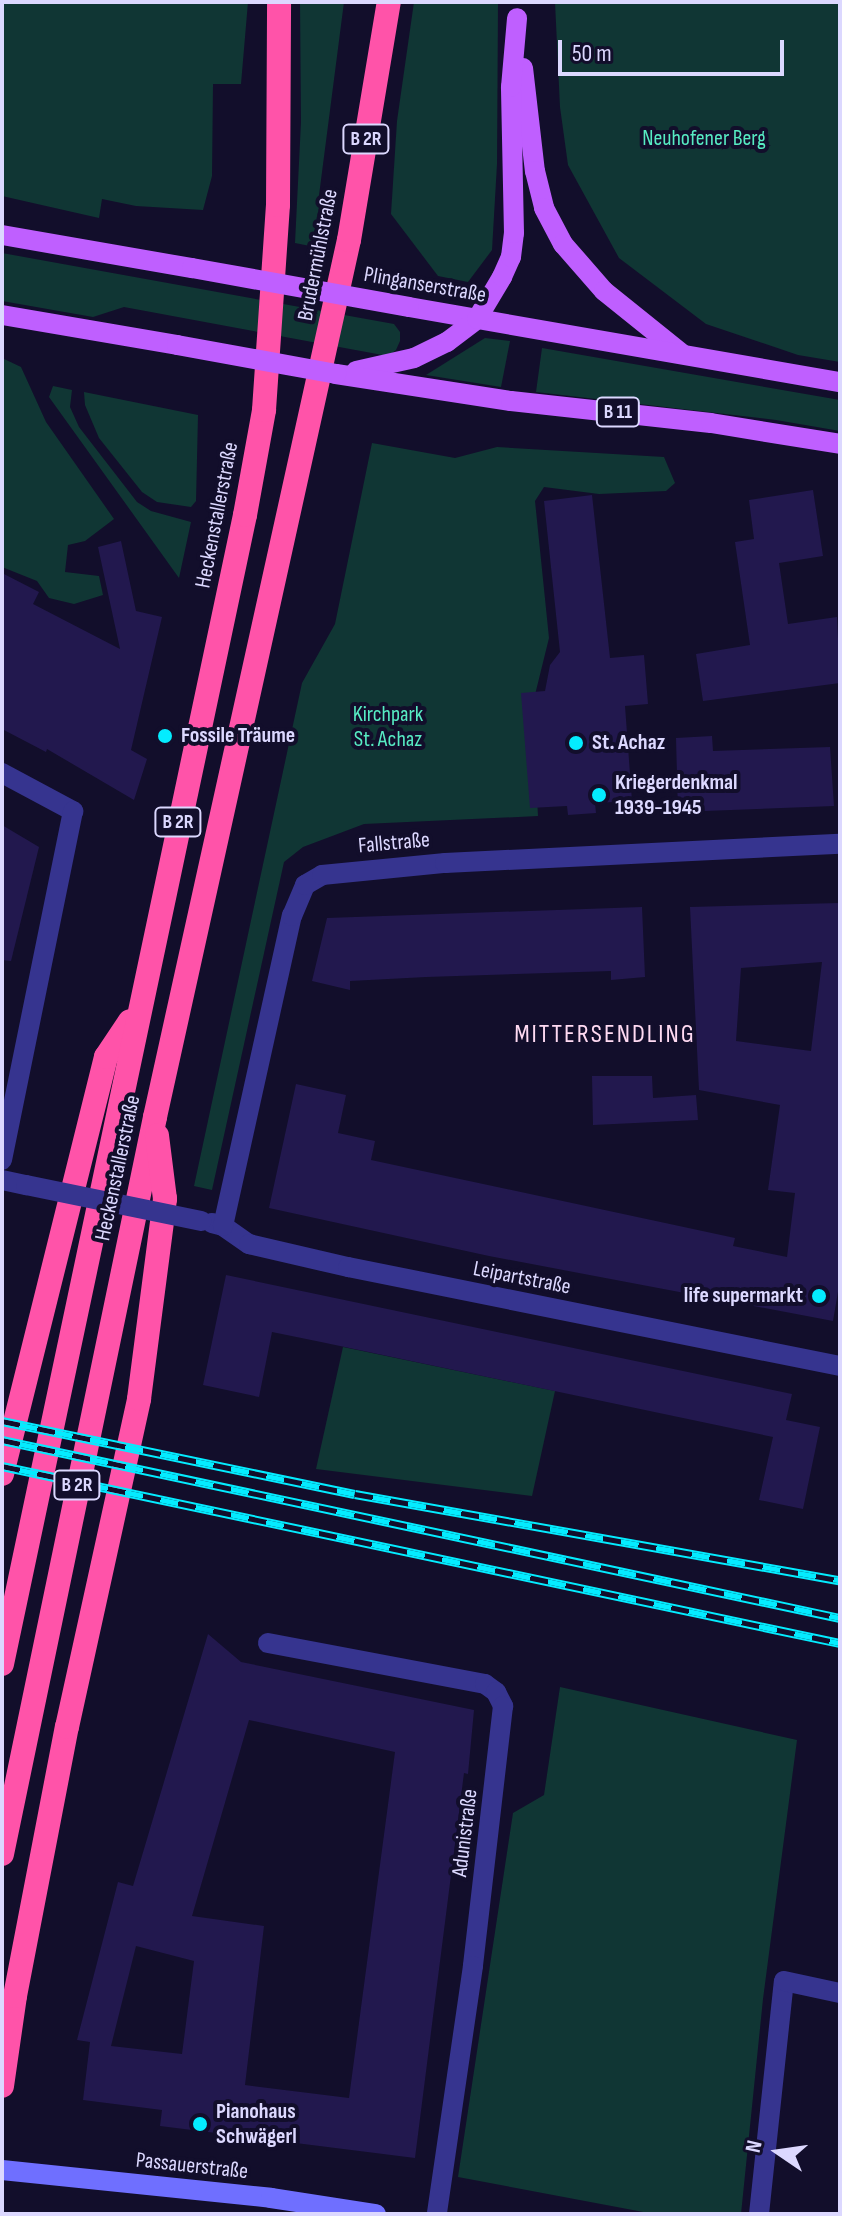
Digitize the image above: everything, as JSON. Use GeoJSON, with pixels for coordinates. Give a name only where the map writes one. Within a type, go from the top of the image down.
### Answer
{"type":"FeatureCollection","features":[{"type":"Feature","properties":{"kind":"highway","name":"Brudermühlstraße"},"geometry":{"type":"LineString","coordinates":[[264,410],[278,205],[279,2]]}},
{"type":"Feature","properties":{"kind":"highway","name":"B 2R"},"geometry":{"type":"LineString","coordinates":[[374,2],[383,39]]}},
{"type":"Feature","properties":{"kind":"highway","name":"Brudermühlstraße"},"geometry":{"type":"LineString","coordinates":[[295,496],[349,240],[389,2]]}},
{"type":"Feature","properties":{"kind":"highway","name":"Heckenstallerstraße"},"geometry":{"type":"LineString","coordinates":[[2,1664],[138,1009],[245,515],[264,410]]}},
{"type":"Feature","properties":{"kind":"highway","name":"Heckenstallerstraße"},"geometry":{"type":"LineString","coordinates":[[2,1854],[155,1117],[295,496]]}},
{"type":"Feature","properties":{"kind":"highway"},"geometry":{"type":"LineString","coordinates":[[2,1474],[106,1057],[138,1009]]}},
{"type":"Feature","properties":{"kind":"highway"},"geometry":{"type":"LineString","coordinates":[[2,2086],[15,1996],[64,1743],[139,1399],[165,1199],[155,1117]]}},
{"type":"Feature","properties":{"kind":"main road"},"geometry":{"type":"LineString","coordinates":[[397,373],[477,319],[511,257],[514,233],[511,87],[517,10]]}},
{"type":"Feature","properties":{"kind":"main road"},"geometry":{"type":"LineString","coordinates":[[517,10],[535,171],[544,208],[563,244],[582,269],[640,322],[684,355]]}},
{"type":"Feature","properties":{"kind":"main road","name":"Plinganserstraße"},"geometry":{"type":"LineString","coordinates":[[2,235],[840,382]]}},
{"type":"Feature","properties":{"kind":"main road","name":"B 11"},"geometry":{"type":"LineString","coordinates":[[2,315],[336,374],[397,373],[511,401],[711,423],[840,444]]}},
{"type":"Feature","properties":{"kind":"street"},"geometry":{"type":"LineString","coordinates":[[2,773],[73,811],[2,1160]]}},
{"type":"Feature","properties":{"kind":"street","name":"Fallstraße"},"geometry":{"type":"LineString","coordinates":[[223,1226],[292,916],[305,885],[322,875],[445,863],[840,844]]}},
{"type":"Feature","properties":{"kind":"street","name":"Leipartstraße"},"geometry":{"type":"LineString","coordinates":[[2,1180],[223,1226],[249,1244],[348,1267],[840,1366]]}},
{"type":"Feature","properties":{"kind":"street","name":"Adunistraße"},"geometry":{"type":"LineString","coordinates":[[268,1643],[485,1684],[496,1692],[503,1706],[473,1966],[437,2214]]}},
{"type":"Feature","properties":{"kind":"street"},"geometry":{"type":"LineString","coordinates":[[759,2214],[784,1981],[840,1993]]}},
{"type":"Feature","properties":{"kind":"street","name":"Passauerstraße"},"geometry":{"type":"LineString","coordinates":[[2,2170],[271,2198],[376,2214]]}},
{"type":"Feature","properties":{"kind":"green space"},"geometry":{"type":"Polygon","coordinates":[[[2,2],[248,2],[241,84],[213,84],[212,176],[203,210],[136,206],[102,199],[99,218],[2,196],[2,2]]]}},
{"type":"Feature","properties":{"kind":"green space"},"geometry":{"type":"Polygon","coordinates":[[[300,2],[344,2],[318,203],[328,229],[325,249],[295,243],[301,122],[300,2]]]}},
{"type":"Feature","properties":{"kind":"green space"},"geometry":{"type":"Polygon","coordinates":[[[414,2],[498,2],[497,164],[492,250],[468,282],[438,276],[391,214],[397,121],[414,2]]]}},
{"type":"Feature","properties":{"kind":"green space","name":"Neuhofener Berg"},"geometry":{"type":"Polygon","coordinates":[[[555,2],[840,2],[840,362],[798,355],[706,324],[619,258],[568,165],[560,107],[555,2]]]}},
{"type":"Feature","properties":{"kind":"green space"},"geometry":{"type":"Polygon","coordinates":[[[2,253],[394,324],[400,332],[400,341],[396,350],[388,356],[124,307],[93,317],[2,301],[2,253]]]}},
{"type":"Feature","properties":{"kind":"green space"},"geometry":{"type":"Polygon","coordinates":[[[485,338],[510,341],[501,387],[426,375],[485,338]]]}},
{"type":"Feature","properties":{"kind":"green space"},"geometry":{"type":"Polygon","coordinates":[[[542,348],[840,400],[840,431],[776,420],[536,392],[542,348]]]}},
{"type":"Feature","properties":{"kind":"green space"},"geometry":{"type":"Polygon","coordinates":[[[2,358],[21,367],[46,422],[114,519],[85,541],[68,545],[65,572],[99,576],[103,595],[74,604],[49,598],[37,581],[2,567],[2,358]]]}},
{"type":"Feature","properties":{"kind":"green space"},"geometry":{"type":"Polygon","coordinates":[[[53,386],[72,390],[70,407],[79,427],[137,502],[151,511],[191,522],[179,578],[49,397],[53,386]]]}},
{"type":"Feature","properties":{"kind":"green space"},"geometry":{"type":"Polygon","coordinates":[[[84,392],[198,415],[196,501],[191,507],[157,502],[142,492],[99,438],[85,405],[84,392]]]}},
{"type":"Feature","properties":{"kind":"green space","name":"Kirchpark St. Achaz"},"geometry":{"type":"Polygon","coordinates":[[[372,443],[455,458],[497,447],[664,457],[675,483],[666,491],[599,494],[544,487],[535,501],[549,638],[532,707],[538,816],[364,824],[303,847],[284,862],[212,1190],[194,1186],[302,683],[335,624],[372,443]]]}},
{"type":"Feature","properties":{"kind":"green space"},"geometry":{"type":"Polygon","coordinates":[[[343,1347],[555,1391],[532,1496],[316,1469],[343,1347]]]}},
{"type":"Feature","properties":{"kind":"green space"},"geometry":{"type":"Polygon","coordinates":[[[560,1687],[797,1740],[763,1999],[741,2214],[654,2214],[458,2177],[513,1813],[544,1795],[560,1687]]]}},
{"type":"Feature","properties":{"kind":"building"},"geometry":{"type":"Polygon","coordinates":[[[813,490],[823,556],[779,563],[788,624],[837,617],[840,683],[703,701],[696,654],[750,645],[735,542],[754,539],[749,500],[813,490]]]}},
{"type":"Feature","properties":{"kind":"building","name":"St. Achaz"},"geometry":{"type":"Polygon","coordinates":[[[592,495],[610,658],[644,655],[648,704],[625,706],[632,801],[595,803],[596,813],[568,815],[567,806],[530,808],[521,693],[545,691],[550,665],[560,652],[544,501],[592,495]]]}},
{"type":"Feature","properties":{"kind":"building"},"geometry":{"type":"Polygon","coordinates":[[[121,541],[136,611],[162,617],[131,750],[147,759],[134,800],[47,749],[46,752],[2,729],[2,573],[39,592],[33,604],[120,649],[98,547],[121,541]]]}},
{"type":"Feature","properties":{"kind":"building"},"geometry":{"type":"Polygon","coordinates":[[[712,736],[713,751],[830,747],[834,806],[678,812],[676,738],[712,736]]]}},
{"type":"Feature","properties":{"kind":"building"},"geometry":{"type":"Polygon","coordinates":[[[2,825],[39,847],[11,961],[2,960],[2,825]]]}},
{"type":"Feature","properties":{"kind":"building"},"geometry":{"type":"Polygon","coordinates":[[[840,903],[840,1280],[833,1321],[489,1256],[269,1208],[296,1084],[346,1095],[338,1133],[375,1141],[371,1160],[735,1238],[733,1246],[787,1257],[795,1193],[768,1190],[780,1105],[699,1090],[690,907],[840,903]],[[822,962],[741,968],[736,1041],[811,1051],[822,962]]]}},
{"type":"Feature","properties":{"kind":"building"},"geometry":{"type":"Polygon","coordinates":[[[642,907],[645,977],[611,980],[611,971],[426,977],[350,981],[350,990],[312,981],[327,918],[642,907]]]}},
{"type":"Feature","properties":{"kind":"building"},"geometry":{"type":"Polygon","coordinates":[[[592,1076],[652,1076],[653,1098],[696,1095],[698,1120],[593,1125],[592,1076]]]}},
{"type":"Feature","properties":{"kind":"building"},"geometry":{"type":"Polygon","coordinates":[[[226,1275],[792,1394],[786,1420],[820,1427],[803,1509],[759,1500],[773,1437],[321,1342],[272,1332],[259,1397],[203,1385],[226,1275]]]}},
{"type":"Feature","properties":{"kind":"building"},"geometry":{"type":"Polygon","coordinates":[[[208,1634],[241,1662],[474,1710],[468,1774],[464,1773],[415,2158],[160,2126],[162,2110],[83,2100],[90,2042],[77,2040],[118,1882],[133,1886],[208,1634]],[[249,1720],[192,1916],[264,1926],[245,2085],[349,2098],[395,1752],[249,1720]],[[136,1946],[111,2046],[182,2054],[194,1961],[136,1946]]]}},
{"type":"Feature","properties":{"kind":"railway"},"geometry":{"type":"LineString","coordinates":[[2,1421],[355,1494],[840,1580]]}},
{"type":"Feature","properties":{"kind":"railway"},"geometry":{"type":"LineString","coordinates":[[2,1440],[840,1618]]}},
{"type":"Feature","properties":{"kind":"railway"},"geometry":{"type":"LineString","coordinates":[[2,1466],[840,1643]]}},
{"type":"Feature","properties":{"kind":"place","name":"Fossile Träume"},"geometry":{"type":"Point","coordinates":[165,736]}},
{"type":"Feature","properties":{"kind":"place","name":"St. Achaz"},"geometry":{"type":"Point","coordinates":[576,743]}},
{"type":"Feature","properties":{"kind":"place","name":"Kriegerdenkmal 1939-1945"},"geometry":{"type":"Point","coordinates":[599,795]}},
{"type":"Feature","properties":{"kind":"place","name":"life supermarkt"},"geometry":{"type":"Point","coordinates":[819,1296]}},
{"type":"Feature","properties":{"kind":"place","name":"Pianohaus Schwägerl"},"geometry":{"type":"Point","coordinates":[200,2124]}},
{"type":"Feature","properties":{"kind":"district","name":"MITTERSENDLING"},"geometry":{"type":"Point","coordinates":[605,1035]}}]}
